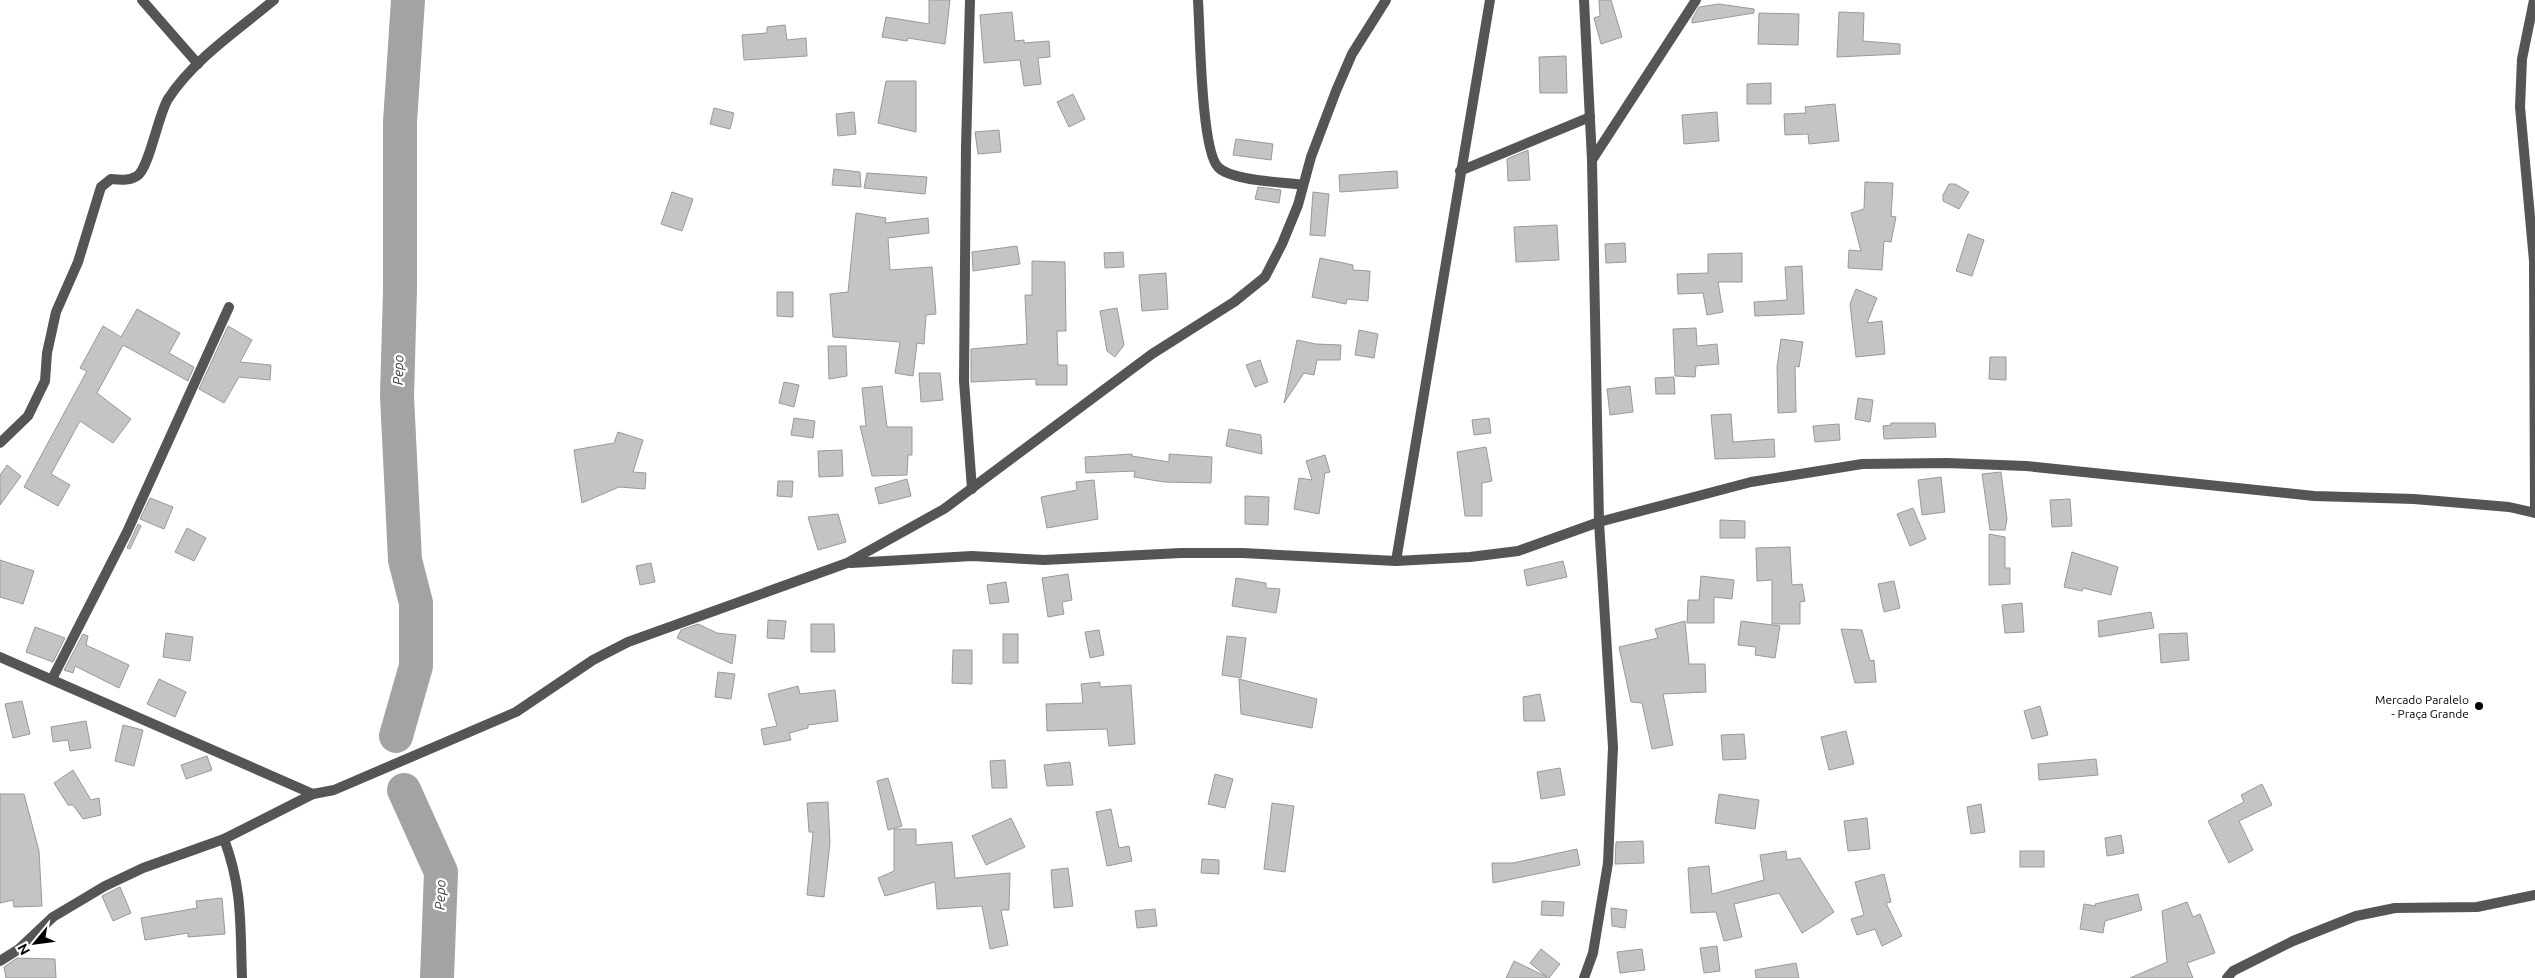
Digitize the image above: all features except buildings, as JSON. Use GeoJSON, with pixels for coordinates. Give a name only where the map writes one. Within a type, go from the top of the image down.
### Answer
{"type":"FeatureCollection","features":[{"type":"Feature","properties":{"kind":"street"},"geometry":{"type":"LineString","coordinates":[[142,0],[198,64]]}},
{"type":"Feature","properties":{"kind":"street"},"geometry":{"type":"LineString","coordinates":[[0,443],[28,416],[45,382],[47,353],[56,312],[78,262],[101,187],[111,179],[124,180],[138,176],[146,165],[153,136],[168,100],[198,64],[274,0]]}},
{"type":"Feature","properties":{"kind":"street"},"geometry":{"type":"LineString","coordinates":[[970,0],[966,147],[964,381],[972,489]]}},
{"type":"Feature","properties":{"kind":"street"},"geometry":{"type":"LineString","coordinates":[[1198,0],[1206,124],[1210,153],[1217,167],[1230,175],[1303,185]]}},
{"type":"Feature","properties":{"kind":"street"},"geometry":{"type":"LineString","coordinates":[[0,961],[19,948],[53,917],[105,886],[143,868],[224,839],[313,794],[334,790],[516,712],[593,660],[628,642],[847,563],[944,509],[1152,354],[1234,302],[1265,277],[1282,244],[1311,157],[1352,54],[1386,0]]}},
{"type":"Feature","properties":{"kind":"street"},"geometry":{"type":"LineString","coordinates":[[1396,561],[1490,0]]}},
{"type":"Feature","properties":{"kind":"street"},"geometry":{"type":"LineString","coordinates":[[1584,0],[1592,160],[1599,522],[1613,747],[1608,863],[1593,953],[1584,978]]}},
{"type":"Feature","properties":{"kind":"street"},"geometry":{"type":"LineString","coordinates":[[1592,160],[1696,0]]}},
{"type":"Feature","properties":{"kind":"street"},"geometry":{"type":"LineString","coordinates":[[847,563],[972,556],[1044,560],[1242,553],[1396,561],[1470,557],[1518,551],[1599,522],[1751,482],[1862,464],[2026,466],[2314,496],[2414,499],[2509,507],[2535,513],[2534,261],[2520,107],[2522,59],[2532,0]]}},
{"type":"Feature","properties":{"kind":"street"},"geometry":{"type":"LineString","coordinates":[[1460,172],[1590,117]]}},
{"type":"Feature","properties":{"kind":"street"},"geometry":{"type":"LineString","coordinates":[[52,679],[127,532],[229,308]]}},
{"type":"Feature","properties":{"kind":"street"},"geometry":{"type":"LineString","coordinates":[[0,657],[313,794]]}},
{"type":"Feature","properties":{"kind":"street"},"geometry":{"type":"LineString","coordinates":[[224,839],[234,867],[241,904],[242,978]]}},
{"type":"Feature","properties":{"kind":"street"},"geometry":{"type":"LineString","coordinates":[[2227,978],[2234,971],[2293,941],[2356,916],[2395,908],[2477,907],[2535,895]]}},
{"type":"Feature","properties":{"kind":"waterway","name":"Pepo"},"geometry":{"type":"LineString","coordinates":[[396,736],[416,666],[416,603],[405,560],[397,396],[400,290],[400,122],[408,0]]}},
{"type":"Feature","properties":{"kind":"waterway","name":"Pepo"},"geometry":{"type":"LineString","coordinates":[[404,790],[441,872],[437,978]]}},
{"type":"Feature","properties":{"kind":"place","name":"Mercado Paralelo - Praça Grande"},"geometry":{"type":"Point","coordinates":[2479,706]}}]}
